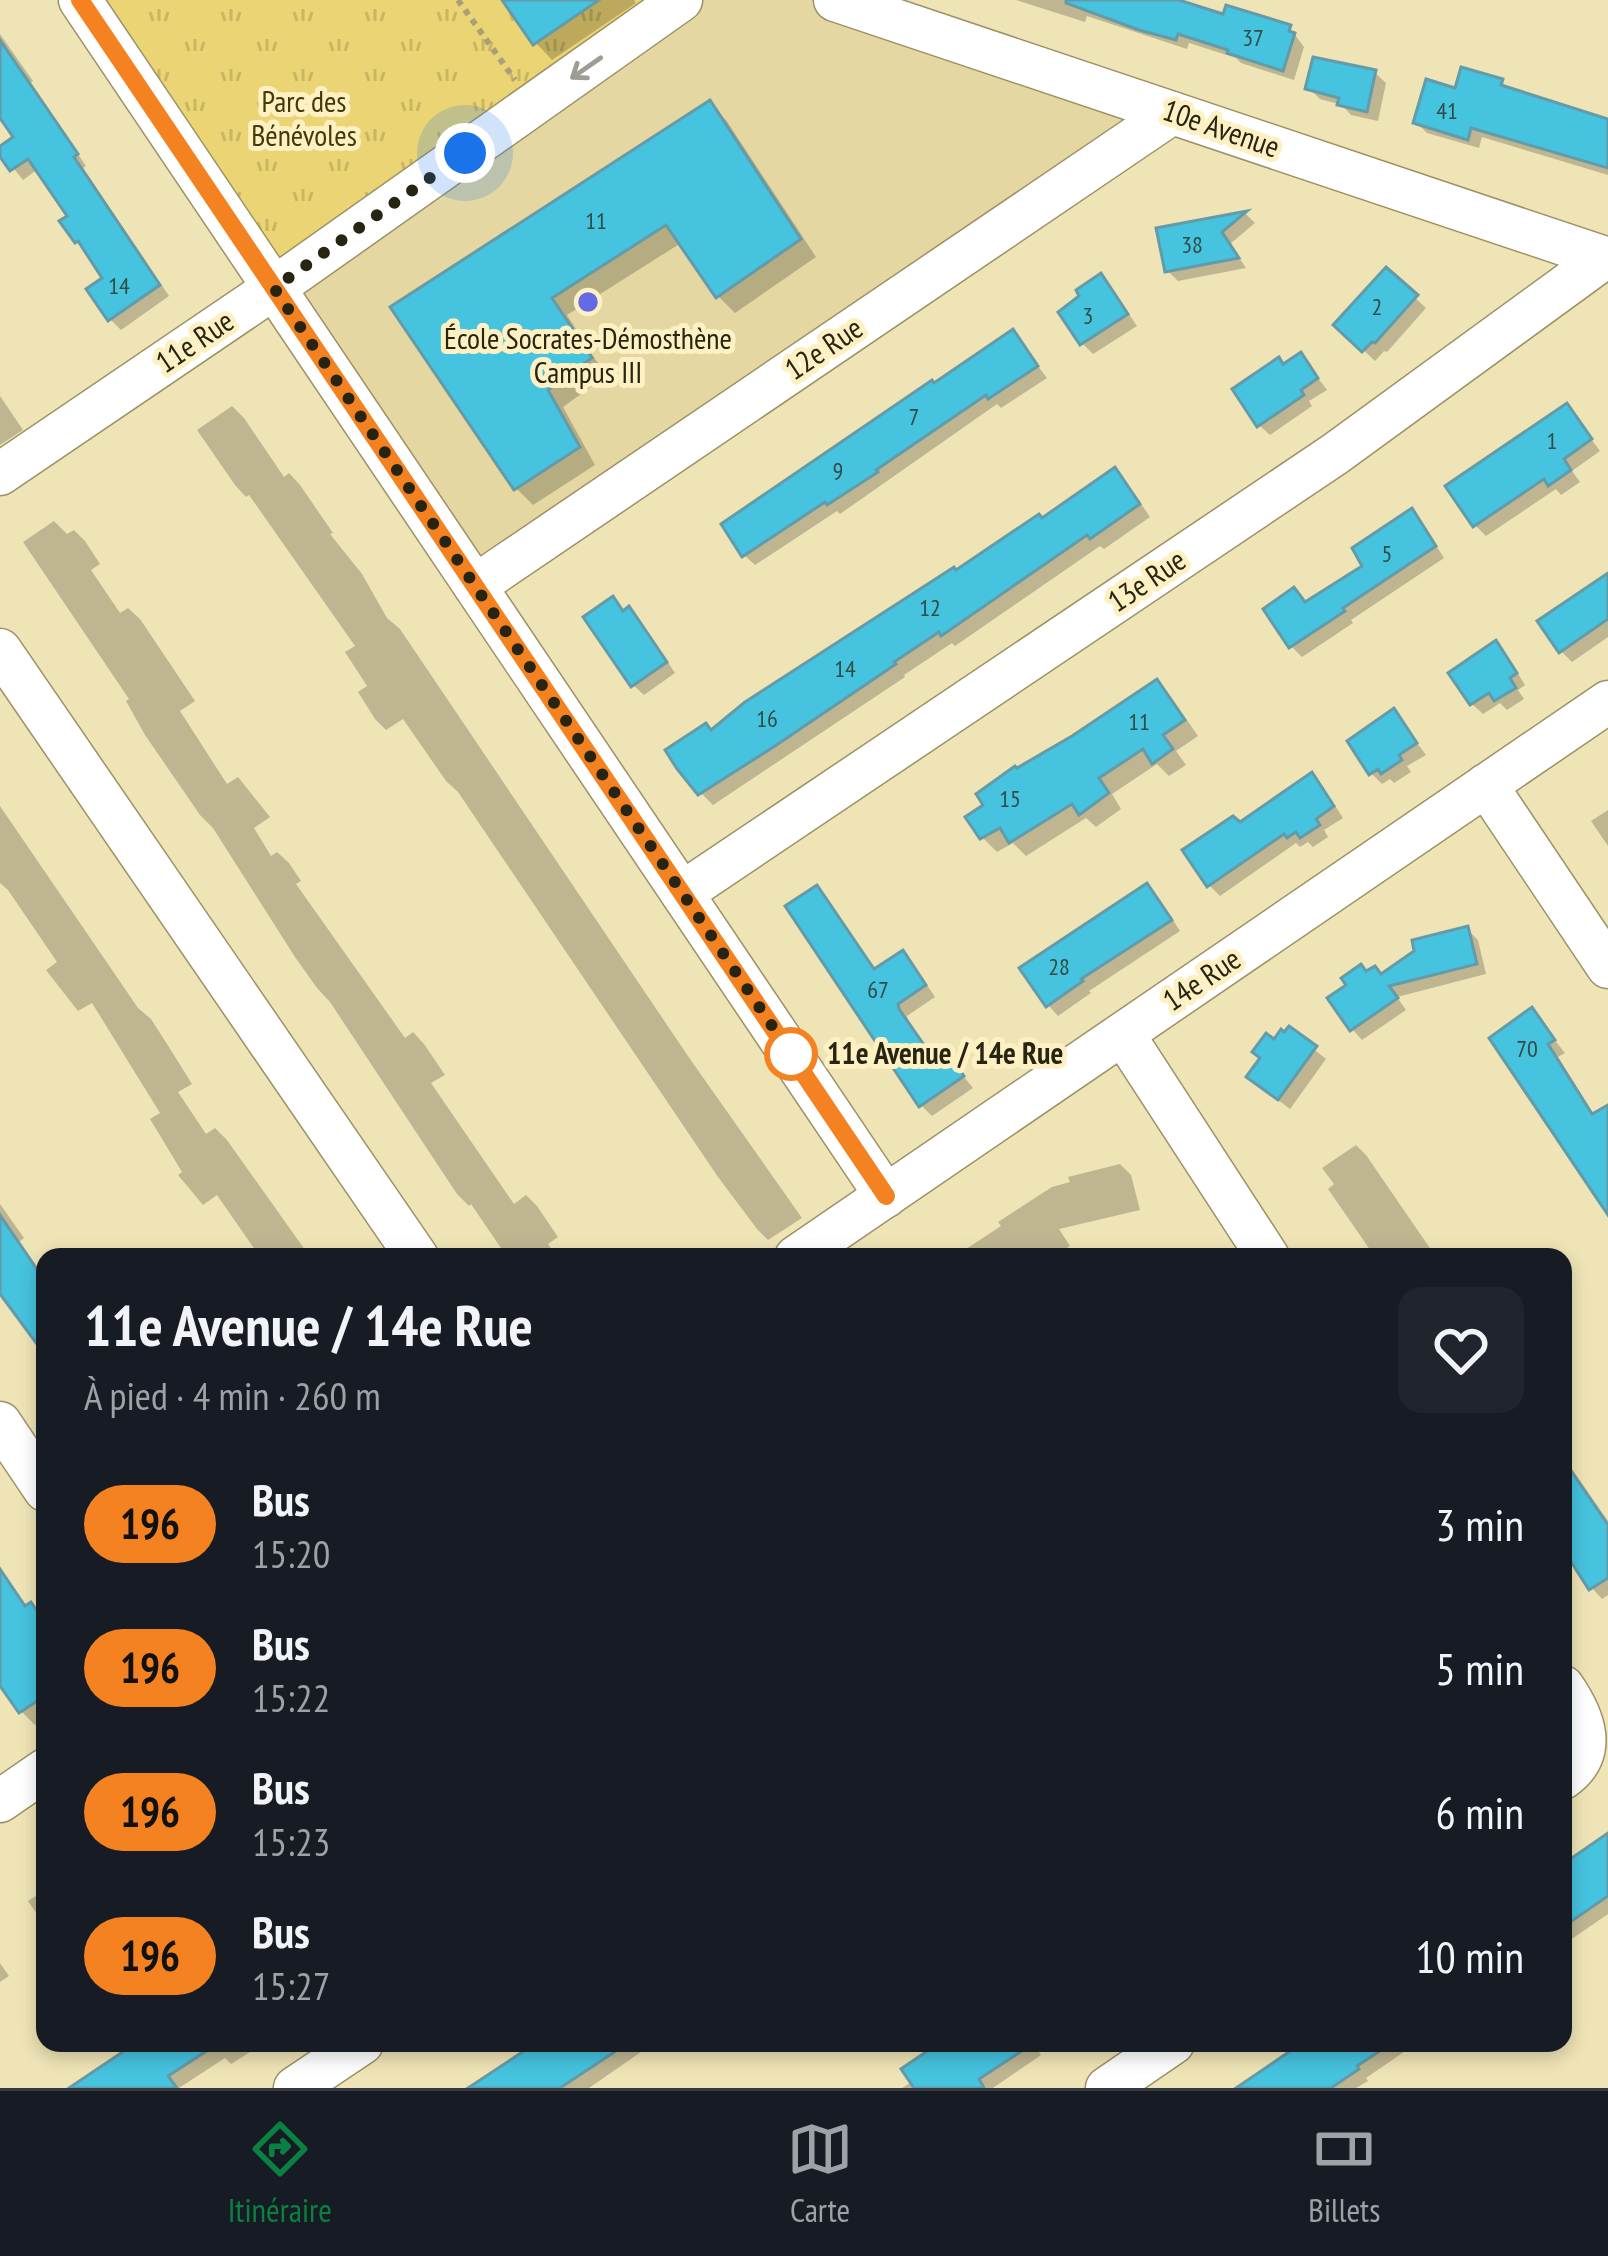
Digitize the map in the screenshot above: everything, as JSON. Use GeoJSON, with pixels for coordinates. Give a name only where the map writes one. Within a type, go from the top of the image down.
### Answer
{"type":"FeatureCollection","features":[{"type":"Feature","properties":{"kind":"street"},"geometry":{"type":"LineString","coordinates":[[80,0],[886,1196]]}},
{"type":"Feature","properties":{"kind":"street","name":"11e Rue"},"geometry":{"type":"LineString","coordinates":[[0,474],[274,288],[682,0]]}},
{"type":"Feature","properties":{"kind":"street","name":"10e Avenue"},"geometry":{"type":"LineString","coordinates":[[835,0],[1606,258]]}},
{"type":"Feature","properties":{"kind":"street","name":"12e Rue"},"geometry":{"type":"LineString","coordinates":[[475,586],[1172,113]]}},
{"type":"Feature","properties":{"kind":"street","name":"13e Rue"},"geometry":{"type":"LineString","coordinates":[[682,893],[1335,454],[1606,258]]}},
{"type":"Feature","properties":{"kind":"street"},"geometry":{"type":"LineString","coordinates":[[0,650],[412,1248]]}},
{"type":"Feature","properties":{"kind":"street","name":"14e Rue"},"geometry":{"type":"LineString","coordinates":[[809,1248],[1608,702]]}},
{"type":"Feature","properties":{"kind":"street"},"geometry":{"type":"LineString","coordinates":[[1486,785],[1608,968]]}},
{"type":"Feature","properties":{"kind":"street"},"geometry":{"type":"LineString","coordinates":[[1123,1034],[1262,1248]]}},
{"type":"Feature","properties":{"kind":"street"},"geometry":{"type":"LineString","coordinates":[[0,1423],[36,1477]]}},
{"type":"Feature","properties":{"kind":"street"},"geometry":{"type":"LineString","coordinates":[[1572,1700],[1585,1726],[1581,1756],[1572,1770]]}},
{"type":"Feature","properties":{"kind":"street"},"geometry":{"type":"LineString","coordinates":[[0,1801],[36,1776]]}},
{"type":"Feature","properties":{"kind":"street"},"geometry":{"type":"LineString","coordinates":[[295,2088],[349,2052]]}},
{"type":"Feature","properties":{"kind":"street"},"geometry":{"type":"LineString","coordinates":[[1107,2088],[1160,2052]]}},
{"type":"Feature","properties":{"kind":"path"},"geometry":{"type":"LineString","coordinates":[[458,0],[533,105]]}},
{"type":"Feature","properties":{"kind":"shaded area","name":"École Socrates-Démosthène Campus III"},"geometry":{"type":"Polygon","coordinates":[[[681,0],[835,0],[1172,113],[475,586],[274,288],[681,0]]]}},
{"type":"Feature","properties":{"kind":"green space","name":"Parc des Bénévoles"},"geometry":{"type":"Polygon","coordinates":[[[80,0],[681,0],[274,288],[80,0]]]}},
{"type":"Feature","properties":{"kind":"building"},"geometry":{"type":"Polygon","coordinates":[[[502,0],[599,0],[533,45],[502,0]]]}},
{"type":"Feature","properties":{"kind":"building"},"geometry":{"type":"Polygon","coordinates":[[[1066,0],[1179,0],[1223,14],[1226,5],[1291,25],[1289,31],[1295,33],[1283,71],[1178,34],[1176,40],[1139,30],[1066,0]]]}},
{"type":"Feature","properties":{"kind":"building"},"geometry":{"type":"Polygon","coordinates":[[[0,40],[160,285],[108,321],[86,289],[102,278],[59,221],[67,216],[28,159],[10,171],[0,157],[0,146],[13,137],[0,118],[0,40]]]}},
{"type":"Feature","properties":{"kind":"building"},"geometry":{"type":"Polygon","coordinates":[[[1313,57],[1376,70],[1367,112],[1337,105],[1339,98],[1305,89],[1313,57]]]}},
{"type":"Feature","properties":{"kind":"building"},"geometry":{"type":"Polygon","coordinates":[[[1461,67],[1503,79],[1501,85],[1608,119],[1608,168],[1471,128],[1468,140],[1413,123],[1426,79],[1455,88],[1461,67]]]}},
{"type":"Feature","properties":{"kind":"building"},"geometry":{"type":"Polygon","coordinates":[[[710,100],[801,239],[716,298],[666,225],[552,298],[592,358],[548,390],[580,447],[514,490],[390,307],[710,100]]]}},
{"type":"Feature","properties":{"kind":"building"},"geometry":{"type":"Polygon","coordinates":[[[1247,211],[1222,232],[1239,258],[1165,272],[1156,228],[1247,211]]]}},
{"type":"Feature","properties":{"kind":"building"},"geometry":{"type":"Polygon","coordinates":[[[1386,267],[1418,295],[1362,352],[1333,325],[1386,267]]]}},
{"type":"Feature","properties":{"kind":"building"},"geometry":{"type":"Polygon","coordinates":[[[1101,273],[1128,314],[1080,345],[1058,312],[1079,296],[1076,290],[1101,273]]]}},
{"type":"Feature","properties":{"kind":"building"},"geometry":{"type":"Polygon","coordinates":[[[1013,329],[1038,366],[988,399],[986,395],[878,472],[742,557],[721,524],[1013,329]]]}},
{"type":"Feature","properties":{"kind":"building"},"geometry":{"type":"Polygon","coordinates":[[[1301,352],[1318,378],[1301,390],[1304,395],[1257,427],[1232,389],[1279,357],[1283,364],[1301,352]]]}},
{"type":"Feature","properties":{"kind":"building"},"geometry":{"type":"Polygon","coordinates":[[[1567,403],[1592,439],[1564,459],[1571,470],[1548,486],[1544,479],[1473,527],[1445,486],[1567,403]]]}},
{"type":"Feature","properties":{"kind":"building"},"geometry":{"type":"Polygon","coordinates":[[[1115,467],[1140,504],[1090,539],[1087,535],[698,795],[677,769],[665,750],[706,723],[711,730],[745,702],[1039,514],[1042,518],[1115,467]]]}},
{"type":"Feature","properties":{"kind":"building"},"geometry":{"type":"Polygon","coordinates":[[[1412,508],[1436,546],[1289,648],[1263,609],[1294,587],[1305,602],[1362,566],[1352,548],[1412,508]]]}},
{"type":"Feature","properties":{"kind":"building"},"geometry":{"type":"Polygon","coordinates":[[[1608,573],[1608,619],[1559,653],[1537,621],[1608,573]]]}},
{"type":"Feature","properties":{"kind":"building"},"geometry":{"type":"Polygon","coordinates":[[[613,596],[623,611],[629,606],[667,662],[631,687],[583,617],[613,596]]]}},
{"type":"Feature","properties":{"kind":"building"},"geometry":{"type":"Polygon","coordinates":[[[1496,640],[1517,673],[1510,678],[1516,688],[1494,701],[1489,693],[1470,705],[1448,673],[1496,640]]]}},
{"type":"Feature","properties":{"kind":"building"},"geometry":{"type":"Polygon","coordinates":[[[1157,679],[1185,720],[1163,735],[1173,749],[1152,764],[1143,749],[1099,778],[1109,793],[1079,815],[1072,804],[1009,843],[1000,828],[980,839],[965,817],[983,805],[976,794],[1157,679]]]}},
{"type":"Feature","properties":{"kind":"building"},"geometry":{"type":"Polygon","coordinates":[[[1394,708],[1417,743],[1381,774],[1378,769],[1369,775],[1347,741],[1394,708]]]}},
{"type":"Feature","properties":{"kind":"building"},"geometry":{"type":"Polygon","coordinates":[[[1312,772],[1334,806],[1316,819],[1320,825],[1300,838],[1296,832],[1287,838],[1284,834],[1207,887],[1182,850],[1233,816],[1240,822],[1312,772]]]}},
{"type":"Feature","properties":{"kind":"building"},"geometry":{"type":"Polygon","coordinates":[[[1147,883],[1172,920],[1046,1007],[1019,968],[1147,883]]]}},
{"type":"Feature","properties":{"kind":"building"},"geometry":{"type":"Polygon","coordinates":[[[817,885],[874,969],[903,950],[926,985],[898,1004],[899,1009],[938,1065],[951,1057],[964,1076],[919,1107],[785,906],[817,885]]]}},
{"type":"Feature","properties":{"kind":"building"},"geometry":{"type":"Polygon","coordinates":[[[1468,926],[1477,964],[1389,986],[1398,998],[1350,1031],[1327,998],[1346,985],[1341,978],[1361,964],[1366,971],[1375,966],[1381,974],[1414,951],[1412,940],[1468,926]]]}},
{"type":"Feature","properties":{"kind":"building"},"geometry":{"type":"Polygon","coordinates":[[[1532,1007],[1555,1040],[1548,1044],[1592,1114],[1608,1105],[1608,1215],[1489,1038],[1532,1007]]]}},
{"type":"Feature","properties":{"kind":"building"},"geometry":{"type":"Polygon","coordinates":[[[1289,1026],[1317,1046],[1278,1100],[1246,1077],[1260,1058],[1252,1052],[1266,1033],[1274,1039],[1289,1026]]]}},
{"type":"Feature","properties":{"kind":"building"},"geometry":{"type":"Polygon","coordinates":[[[0,1215],[36,1268],[36,1343],[0,1294],[0,1215]]]}},
{"type":"Feature","properties":{"kind":"building"},"geometry":{"type":"Polygon","coordinates":[[[1572,1472],[1608,1525],[1608,1578],[1589,1590],[1572,1563],[1572,1472]]]}},
{"type":"Feature","properties":{"kind":"building"},"geometry":{"type":"Polygon","coordinates":[[[0,1569],[25,1606],[31,1602],[36,1610],[36,1702],[19,1713],[0,1686],[0,1569]]]}},
{"type":"Feature","properties":{"kind":"building"},"geometry":{"type":"Polygon","coordinates":[[[1608,1833],[1608,1896],[1572,1921],[1572,1858],[1608,1833]]]}},
{"type":"Feature","properties":{"kind":"building"},"geometry":{"type":"Polygon","coordinates":[[[123,2052],[205,2052],[168,2076],[177,2088],[69,2088],[123,2052]]]}},
{"type":"Feature","properties":{"kind":"building"},"geometry":{"type":"Polygon","coordinates":[[[522,2052],[614,2052],[560,2088],[468,2088],[522,2052]]]}},
{"type":"Feature","properties":{"kind":"building"},"geometry":{"type":"Polygon","coordinates":[[[926,2052],[1020,2052],[979,2079],[984,2088],[914,2088],[901,2069],[926,2052]]]}},
{"type":"Feature","properties":{"kind":"building"},"geometry":{"type":"Polygon","coordinates":[[[1289,2052],[1378,2052],[1331,2088],[1236,2088],[1289,2052]]]}},
{"type":"Feature","properties":{"kind":"bus line","name":"196"},"geometry":{"type":"LineString","coordinates":[[80,0],[886,1196]]}},
{"type":"Feature","properties":{"kind":"place","name":"École Socrates-Démosthène Campus III"},"geometry":{"type":"Point","coordinates":[588,302]}},
{"type":"Feature","properties":{"kind":"place","name":"11e Avenue / 14e Rue"},"geometry":{"type":"Point","coordinates":[791,1054]}},
{"type":"Feature","properties":{"kind":"route"},"geometry":{"type":"LineString","coordinates":[[465,153],[274,288],[791,1054]]}}]}
